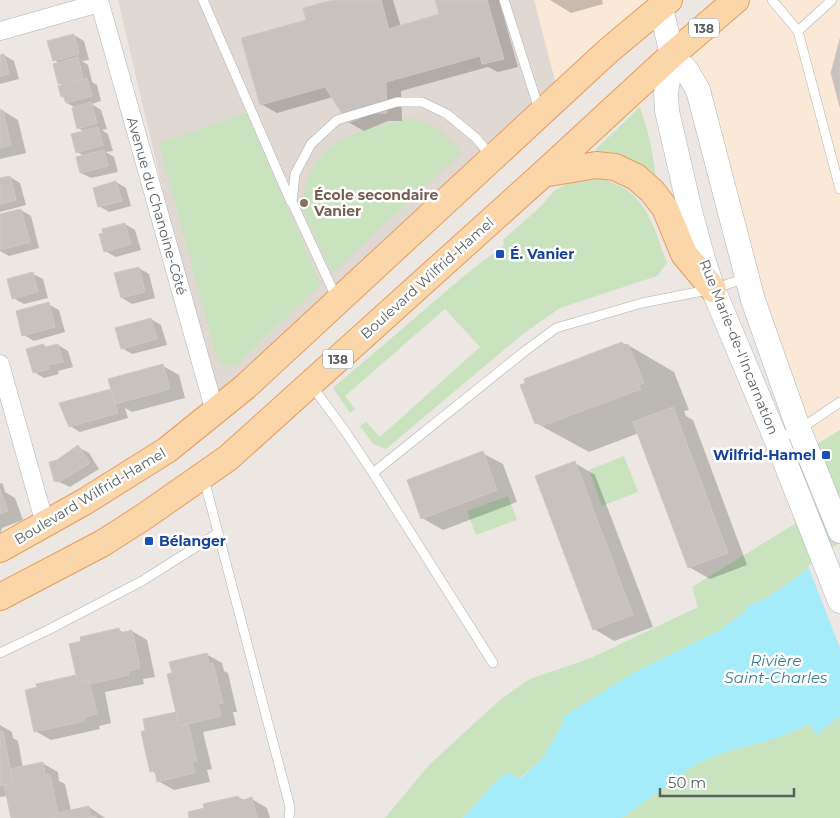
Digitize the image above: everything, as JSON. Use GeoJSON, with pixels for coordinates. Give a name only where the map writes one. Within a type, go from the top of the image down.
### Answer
{"type":"FeatureCollection","features":[{"type":"Feature","properties":{"kind":"main road","name":"Boulevard Wilfrid-Hamel"},"geometry":{"type":"LineString","coordinates":[[0,597],[103,543],[203,476],[249,440],[672,55],[736,0]]}},
{"type":"Feature","properties":{"kind":"main road","name":"Boulevard Wilfrid-Hamel"},"geometry":{"type":"LineString","coordinates":[[0,549],[84,502],[167,450],[215,412],[608,50],[665,4]]}},
{"type":"Feature","properties":{"kind":"main road","name":"Rue Marie-de-l'Incarnation"},"geometry":{"type":"LineString","coordinates":[[665,4],[672,55],[666,93],[667,111],[703,259],[713,289],[776,439],[840,601]]}},
{"type":"Feature","properties":{"kind":"main road","name":"Rue Marie-de-l'Incarnation"},"geometry":{"type":"LineString","coordinates":[[672,55],[687,71],[698,90],[746,278],[799,430],[840,530]]}},
{"type":"Feature","properties":{"kind":"main road"},"geometry":{"type":"LineString","coordinates":[[543,174],[596,165],[616,168],[636,177],[652,191],[665,208],[684,254],[713,289]]}},
{"type":"Feature","properties":{"kind":"street"},"geometry":{"type":"LineString","coordinates":[[0,31],[101,2]]}},
{"type":"Feature","properties":{"kind":"street","name":"Avenue du Chanoine-Côté"},"geometry":{"type":"LineString","coordinates":[[101,2],[215,412]]}},
{"type":"Feature","properties":{"kind":"street"},"geometry":{"type":"LineString","coordinates":[[0,364],[45,524]]}},
{"type":"Feature","properties":{"kind":"lane"},"geometry":{"type":"LineString","coordinates":[[204,0],[337,300]]}},
{"type":"Feature","properties":{"kind":"lane"},"geometry":{"type":"LineString","coordinates":[[504,0],[540,113]]}},
{"type":"Feature","properties":{"kind":"lane"},"geometry":{"type":"LineString","coordinates":[[772,0],[798,31],[840,189]]}},
{"type":"Feature","properties":{"kind":"lane"},"geometry":{"type":"LineString","coordinates":[[798,31],[832,0]]}},
{"type":"Feature","properties":{"kind":"lane"},"geometry":{"type":"LineString","coordinates":[[292,202],[295,174],[310,144],[337,120],[397,102],[422,102],[447,114],[476,138],[492,157]]}},
{"type":"Feature","properties":{"kind":"lane"},"geometry":{"type":"LineString","coordinates":[[373,473],[556,328],[642,303],[713,289],[746,278]]}},
{"type":"Feature","properties":{"kind":"lane"},"geometry":{"type":"LineString","coordinates":[[310,384],[346,431],[493,663]]}},
{"type":"Feature","properties":{"kind":"lane"},"geometry":{"type":"LineString","coordinates":[[776,439],[799,430],[840,402]]}},
{"type":"Feature","properties":{"kind":"lane"},"geometry":{"type":"LineString","coordinates":[[203,476],[290,807],[289,818]]}},
{"type":"Feature","properties":{"kind":"lane"},"geometry":{"type":"LineString","coordinates":[[0,653],[142,581],[218,533]]}},
{"type":"Feature","properties":{"kind":"shaded area","name":"École secondaire Vanier"},"geometry":{"type":"Polygon","coordinates":[[[118,0],[534,0],[559,96],[215,412],[118,0]]]}},
{"type":"Feature","properties":{"kind":"shaded area"},"geometry":{"type":"Polygon","coordinates":[[[534,0],[669,0],[559,96],[534,0]]]}},
{"type":"Feature","properties":{"kind":"shaded area"},"geometry":{"type":"Polygon","coordinates":[[[736,0],[840,0],[840,430],[807,450],[698,91],[672,55],[736,0]]]}},
{"type":"Feature","properties":{"kind":"green space"},"geometry":{"type":"Polygon","coordinates":[[[640,107],[650,140],[658,189],[598,156],[596,149],[640,107]]]}},
{"type":"Feature","properties":{"kind":"green space"},"geometry":{"type":"Polygon","coordinates":[[[246,113],[321,284],[236,365],[229,366],[222,363],[216,355],[159,143],[246,113]]]}},
{"type":"Feature","properties":{"kind":"green space"},"geometry":{"type":"Polygon","coordinates":[[[410,118],[439,130],[451,140],[461,153],[332,273],[302,206],[305,188],[312,170],[329,148],[344,138],[410,118]]]}},
{"type":"Feature","properties":{"kind":"green space"},"geometry":{"type":"Polygon","coordinates":[[[598,178],[627,190],[645,209],[667,263],[657,276],[560,308],[524,333],[386,449],[373,444],[360,426],[366,422],[380,437],[480,347],[445,309],[345,396],[355,409],[350,413],[333,388],[465,275],[504,245],[503,240],[540,207],[554,191],[566,184],[598,178]]]}},
{"type":"Feature","properties":{"kind":"green space"},"geometry":{"type":"Polygon","coordinates":[[[840,430],[840,545],[783,587],[748,606],[743,613],[720,630],[635,672],[562,725],[544,756],[519,779],[500,777],[463,818],[385,818],[429,765],[501,699],[530,679],[591,658],[698,607],[692,587],[806,517],[828,501],[807,450],[840,430]]]}},
{"type":"Feature","properties":{"kind":"green space"},"geometry":{"type":"Polygon","coordinates":[[[624,456],[638,492],[602,506],[589,470],[624,456]]]}},
{"type":"Feature","properties":{"kind":"green space"},"geometry":{"type":"Polygon","coordinates":[[[508,496],[517,520],[476,535],[467,511],[508,496]]]}},
{"type":"Feature","properties":{"kind":"green space"},"geometry":{"type":"Polygon","coordinates":[[[840,716],[840,818],[622,818],[696,764],[723,753],[780,737],[810,724],[816,734],[840,716]]]}},
{"type":"Feature","properties":{"kind":"water","name":"Rivière Saint-Charles"},"geometry":{"type":"Polygon","coordinates":[[[840,545],[840,716],[816,735],[810,724],[780,737],[723,753],[696,764],[622,818],[463,818],[500,777],[510,773],[520,779],[544,756],[562,725],[564,716],[635,672],[720,630],[743,613],[748,606],[783,587],[840,545]]]}},
{"type":"Feature","properties":{"kind":"pier"},"geometry":{"type":"Polygon","coordinates":[[[840,542],[840,648],[808,566],[840,542]]]}},
{"type":"Feature","properties":{"kind":"building"},"geometry":{"type":"Polygon","coordinates":[[[334,0],[381,0],[389,29],[439,14],[435,0],[487,0],[504,59],[482,64],[480,56],[386,82],[387,113],[372,113],[348,123],[325,87],[260,105],[241,38],[306,20],[303,8],[334,0]]]}},
{"type":"Feature","properties":{"kind":"building"},"geometry":{"type":"Polygon","coordinates":[[[74,34],[79,54],[53,61],[47,41],[74,34]]]}},
{"type":"Feature","properties":{"kind":"building"},"geometry":{"type":"Polygon","coordinates":[[[840,39],[840,107],[831,73],[840,39]]]}},
{"type":"Feature","properties":{"kind":"building"},"geometry":{"type":"Polygon","coordinates":[[[4,54],[9,74],[0,76],[0,55],[4,54]]]}},
{"type":"Feature","properties":{"kind":"building"},"geometry":{"type":"Polygon","coordinates":[[[78,57],[83,78],[58,84],[53,64],[78,57]]]}},
{"type":"Feature","properties":{"kind":"building"},"geometry":{"type":"Polygon","coordinates":[[[87,78],[92,96],[66,103],[63,96],[61,97],[58,86],[87,78]]]}},
{"type":"Feature","properties":{"kind":"building"},"geometry":{"type":"Polygon","coordinates":[[[91,102],[97,123],[77,129],[72,108],[91,102]]]}},
{"type":"Feature","properties":{"kind":"building"},"geometry":{"type":"Polygon","coordinates":[[[3,110],[11,145],[0,148],[0,111],[3,110]]]}},
{"type":"Feature","properties":{"kind":"building"},"geometry":{"type":"Polygon","coordinates":[[[98,127],[103,145],[76,153],[71,134],[98,127]]]}},
{"type":"Feature","properties":{"kind":"building"},"geometry":{"type":"Polygon","coordinates":[[[104,150],[108,166],[80,173],[76,157],[104,150]]]}},
{"type":"Feature","properties":{"kind":"building"},"geometry":{"type":"Polygon","coordinates":[[[10,176],[16,200],[0,204],[0,178],[10,176]]]}},
{"type":"Feature","properties":{"kind":"building"},"geometry":{"type":"Polygon","coordinates":[[[116,181],[122,201],[98,207],[93,188],[116,181]]]}},
{"type":"Feature","properties":{"kind":"building"},"geometry":{"type":"Polygon","coordinates":[[[21,209],[30,242],[0,250],[0,214],[21,209]]]}},
{"type":"Feature","properties":{"kind":"building"},"geometry":{"type":"Polygon","coordinates":[[[125,223],[131,244],[104,252],[99,234],[103,233],[102,229],[125,223]]]}},
{"type":"Feature","properties":{"kind":"building"},"geometry":{"type":"Polygon","coordinates":[[[139,267],[145,292],[121,298],[114,273],[139,267]]]}},
{"type":"Feature","properties":{"kind":"building"},"geometry":{"type":"Polygon","coordinates":[[[33,272],[38,292],[12,299],[7,279],[33,272]]]}},
{"type":"Feature","properties":{"kind":"building"},"geometry":{"type":"Polygon","coordinates":[[[49,302],[55,327],[22,336],[16,311],[49,302]]]}},
{"type":"Feature","properties":{"kind":"building"},"geometry":{"type":"Polygon","coordinates":[[[151,318],[157,339],[121,349],[115,328],[151,318]]]}},
{"type":"Feature","properties":{"kind":"building"},"geometry":{"type":"Polygon","coordinates":[[[622,342],[624,346],[628,344],[644,383],[639,385],[641,389],[542,426],[540,422],[535,424],[520,385],[525,383],[524,379],[622,342]]]}},
{"type":"Feature","properties":{"kind":"building"},"geometry":{"type":"Polygon","coordinates":[[[43,344],[46,347],[58,344],[63,362],[48,365],[49,369],[33,373],[26,349],[43,344]]]}},
{"type":"Feature","properties":{"kind":"building"},"geometry":{"type":"Polygon","coordinates":[[[163,364],[170,389],[115,404],[108,379],[163,364]]]}},
{"type":"Feature","properties":{"kind":"building"},"geometry":{"type":"Polygon","coordinates":[[[111,389],[118,413],[69,427],[59,403],[111,389]]]}},
{"type":"Feature","properties":{"kind":"building"},"geometry":{"type":"Polygon","coordinates":[[[673,407],[728,553],[688,568],[633,422],[673,407]]]}},
{"type":"Feature","properties":{"kind":"building"},"geometry":{"type":"Polygon","coordinates":[[[78,445],[90,463],[59,482],[54,481],[49,462],[57,460],[78,445]]]}},
{"type":"Feature","properties":{"kind":"building"},"geometry":{"type":"Polygon","coordinates":[[[483,451],[497,490],[421,519],[407,480],[483,451]]]}},
{"type":"Feature","properties":{"kind":"building"},"geometry":{"type":"Polygon","coordinates":[[[575,461],[633,615],[593,630],[535,476],[575,461]]]}},
{"type":"Feature","properties":{"kind":"building"},"geometry":{"type":"Polygon","coordinates":[[[0,489],[8,511],[0,514],[0,489]]]}},
{"type":"Feature","properties":{"kind":"building"},"geometry":{"type":"Polygon","coordinates":[[[119,628],[120,633],[132,630],[140,668],[128,671],[129,675],[90,684],[89,680],[78,683],[69,644],[81,641],[80,637],[119,628]]]}},
{"type":"Feature","properties":{"kind":"building"},"geometry":{"type":"Polygon","coordinates":[[[207,653],[209,664],[213,663],[223,703],[218,704],[221,716],[179,726],[167,674],[172,673],[169,662],[207,653]]]}},
{"type":"Feature","properties":{"kind":"building"},"geometry":{"type":"Polygon","coordinates":[[[76,675],[78,683],[89,680],[97,714],[84,717],[85,721],[34,732],[25,690],[37,687],[36,684],[76,675]]]}},
{"type":"Feature","properties":{"kind":"building"},"geometry":{"type":"Polygon","coordinates":[[[176,712],[179,726],[188,723],[197,761],[192,762],[195,773],[157,782],[155,771],[150,772],[141,732],[145,730],[143,719],[176,712]]]}},
{"type":"Feature","properties":{"kind":"building"},"geometry":{"type":"Polygon","coordinates":[[[0,731],[3,731],[13,783],[0,786],[0,731]]]}},
{"type":"Feature","properties":{"kind":"building"},"geometry":{"type":"Polygon","coordinates":[[[43,762],[45,775],[50,774],[58,813],[53,814],[54,818],[11,818],[4,785],[13,783],[10,769],[43,762]]]}},
{"type":"Feature","properties":{"kind":"building"},"geometry":{"type":"Polygon","coordinates":[[[238,796],[240,801],[252,797],[257,818],[189,818],[188,812],[204,808],[203,804],[238,796]]]}},
{"type":"Feature","properties":{"kind":"building"},"geometry":{"type":"Polygon","coordinates":[[[89,806],[91,817],[96,816],[97,818],[54,818],[53,814],[89,806]]]}},
{"type":"Feature","properties":{"kind":"place","name":"École secondaire Vanier"},"geometry":{"type":"Point","coordinates":[304,203]}},
{"type":"Feature","properties":{"kind":"place","name":"É. Vanier"},"geometry":{"type":"Point","coordinates":[500,254]}},
{"type":"Feature","properties":{"kind":"place","name":"Wilfrid-Hamel"},"geometry":{"type":"Point","coordinates":[826,455]}},
{"type":"Feature","properties":{"kind":"place","name":"Bélanger"},"geometry":{"type":"Point","coordinates":[149,541]}}]}
